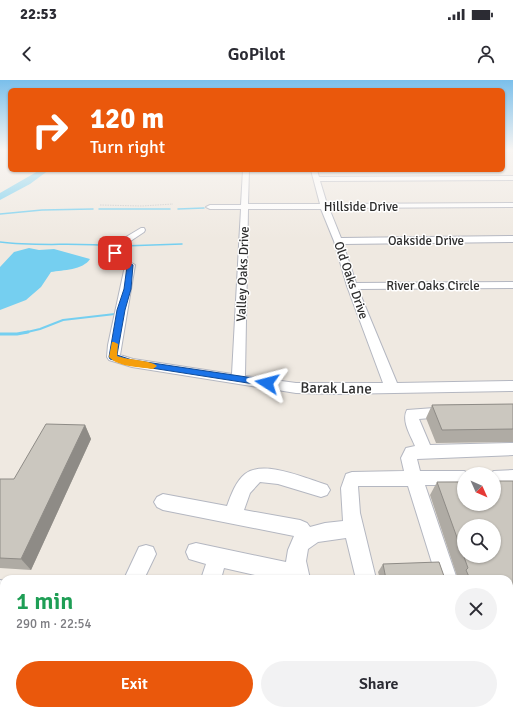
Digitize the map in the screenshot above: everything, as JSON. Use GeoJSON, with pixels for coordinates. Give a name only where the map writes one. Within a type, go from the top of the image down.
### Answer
{"type":"FeatureCollection","features":[{"type":"Feature","properties":{"kind":"street","name":"Valley Oaks Drive"},"geometry":{"type":"LineString","coordinates":[[238,378],[246,180]]}},
{"type":"Feature","properties":{"kind":"street","name":"Old Oaks Drive"},"geometry":{"type":"LineString","coordinates":[[317,180],[324,206],[338,241],[352,286],[392,388]]}},
{"type":"Feature","properties":{"kind":"street","name":"Hillside Drive"},"geometry":{"type":"LineString","coordinates":[[210,207],[513,204]]}},
{"type":"Feature","properties":{"kind":"street","name":"Barak Lane"},"geometry":{"type":"LineString","coordinates":[[141,230],[119,245],[115,253],[119,260],[130,265],[127,289],[121,310],[113,357],[132,363],[296,388],[336,390],[392,388],[512,388]]}},
{"type":"Feature","properties":{"kind":"street","name":"Oakside Drive"},"geometry":{"type":"LineString","coordinates":[[338,241],[513,239]]}},
{"type":"Feature","properties":{"kind":"street","name":"River Oaks Circle"},"geometry":{"type":"LineString","coordinates":[[352,286],[513,285]]}},
{"type":"Feature","properties":{"kind":"street"},"geometry":{"type":"LineString","coordinates":[[424,451],[412,420],[412,414],[458,412]]}},
{"type":"Feature","properties":{"kind":"street"},"geometry":{"type":"LineString","coordinates":[[446,575],[414,479],[409,458],[412,453],[424,451],[513,449]]}},
{"type":"Feature","properties":{"kind":"street"},"geometry":{"type":"LineString","coordinates":[[233,516],[246,484],[256,476],[267,475],[320,490]]}},
{"type":"Feature","properties":{"kind":"street"},"geometry":{"type":"LineString","coordinates":[[365,575],[354,529],[349,490],[352,479],[457,478]]}},
{"type":"Feature","properties":{"kind":"street"},"geometry":{"type":"LineString","coordinates":[[501,478],[513,478]]}},
{"type":"Feature","properties":{"kind":"street"},"geometry":{"type":"LineString","coordinates":[[163,502],[300,529],[308,538]]}},
{"type":"Feature","properties":{"kind":"street"},"geometry":{"type":"LineString","coordinates":[[300,575],[296,561],[298,549],[303,540],[318,532],[354,529]]}},
{"type":"Feature","properties":{"kind":"street"},"geometry":{"type":"LineString","coordinates":[[196,552],[218,556],[292,575]]}},
{"type":"Feature","properties":{"kind":"street"},"geometry":{"type":"LineString","coordinates":[[136,575],[146,554]]}},
{"type":"Feature","properties":{"kind":"street"},"geometry":{"type":"LineString","coordinates":[[212,575],[218,556]]}},
{"type":"Feature","properties":{"kind":"path"},"geometry":{"type":"LineString","coordinates":[[100,205],[142,206],[173,204]]}},
{"type":"Feature","properties":{"kind":"water"},"geometry":{"type":"Polygon","coordinates":[[[29,248],[39,250],[54,249],[90,259],[87,263],[78,267],[51,272],[41,287],[26,300],[0,310],[0,267],[14,252],[29,248]]]}},
{"type":"Feature","properties":{"kind":"building"},"geometry":{"type":"Polygon","coordinates":[[[513,404],[513,429],[442,430],[432,405],[513,404]]]}},
{"type":"Feature","properties":{"kind":"building"},"geometry":{"type":"Polygon","coordinates":[[[46,424],[85,425],[21,559],[0,558],[0,479],[14,479],[46,424]]]}},
{"type":"Feature","properties":{"kind":"building"},"geometry":{"type":"Polygon","coordinates":[[[501,481],[513,481],[513,575],[468,575],[466,570],[468,568],[466,563],[501,563],[501,519],[457,519],[457,537],[437,482],[457,482],[457,511],[501,511],[501,481]]]}},
{"type":"Feature","properties":{"kind":"building"},"geometry":{"type":"Polygon","coordinates":[[[439,562],[444,575],[385,575],[383,564],[439,562]]]}},
{"type":"Feature","properties":{"kind":"waterway"},"geometry":{"type":"LineString","coordinates":[[0,197],[31,180]]}},
{"type":"Feature","properties":{"kind":"waterway"},"geometry":{"type":"LineString","coordinates":[[178,209],[204,208]]}},
{"type":"Feature","properties":{"kind":"waterway"},"geometry":{"type":"LineString","coordinates":[[0,214],[42,210],[93,209]]}},
{"type":"Feature","properties":{"kind":"waterway"},"geometry":{"type":"LineString","coordinates":[[99,209],[170,209]]}},
{"type":"Feature","properties":{"kind":"waterway"},"geometry":{"type":"LineString","coordinates":[[0,242],[113,246]]}},
{"type":"Feature","properties":{"kind":"waterway"},"geometry":{"type":"LineString","coordinates":[[123,246],[182,244]]}},
{"type":"Feature","properties":{"kind":"waterway"},"geometry":{"type":"LineString","coordinates":[[25,333],[40,329],[63,320],[115,314]]}},
{"type":"Feature","properties":{"kind":"waterway"},"geometry":{"type":"LineString","coordinates":[[0,334],[25,333]]}},
{"type":"Feature","properties":{"kind":"slow traffic"},"geometry":{"type":"LineString","coordinates":[[114,344],[113,357],[122,361],[153,366]]}},
{"type":"Feature","properties":{"kind":"route"},"geometry":{"type":"LineString","coordinates":[[115,253],[119,260],[130,265],[127,289],[121,310],[113,357],[132,363],[267,383]]}}]}
